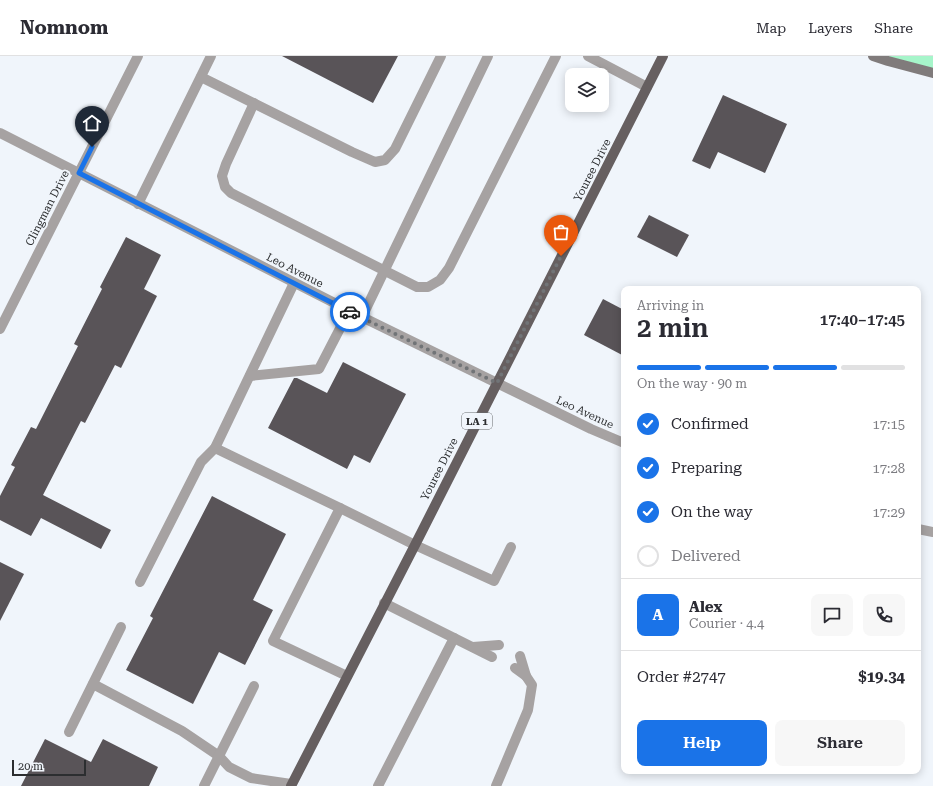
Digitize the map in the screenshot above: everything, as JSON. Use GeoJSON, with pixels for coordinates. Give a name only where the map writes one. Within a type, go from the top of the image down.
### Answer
{"type":"FeatureCollection","features":[{"type":"Feature","properties":{"kind":"main road","name":"Youree Drive"},"geometry":{"type":"LineString","coordinates":[[292,786],[346,676],[663,56]]}},
{"type":"Feature","properties":{"kind":"street","name":"Clingman Drive"},"geometry":{"type":"LineString","coordinates":[[0,329],[138,56]]}},
{"type":"Feature","properties":{"kind":"street"},"geometry":{"type":"LineString","coordinates":[[138,204],[211,56]]}},
{"type":"Feature","properties":{"kind":"street"},"geometry":{"type":"LineString","coordinates":[[201,76],[352,152],[375,162],[385,160],[395,149],[441,56]]}},
{"type":"Feature","properties":{"kind":"street"},"geometry":{"type":"LineString","coordinates":[[362,317],[488,56]]}},
{"type":"Feature","properties":{"kind":"street"},"geometry":{"type":"LineString","coordinates":[[254,103],[226,164],[222,176],[224,187],[231,193],[384,271],[417,287],[428,287],[440,280],[449,268],[556,56]]}},
{"type":"Feature","properties":{"kind":"street"},"geometry":{"type":"LineString","coordinates":[[588,56],[647,87]]}},
{"type":"Feature","properties":{"kind":"street"},"geometry":{"type":"LineString","coordinates":[[873,56],[933,73]]}},
{"type":"Feature","properties":{"kind":"street","name":"Leo Avenue"},"geometry":{"type":"LineString","coordinates":[[0,133],[349,311],[591,429],[621,442]]}},
{"type":"Feature","properties":{"kind":"street"},"geometry":{"type":"LineString","coordinates":[[140,582],[201,462],[215,448],[294,283]]}},
{"type":"Feature","properties":{"kind":"street"},"geometry":{"type":"LineString","coordinates":[[250,376],[319,369],[349,311]]}},
{"type":"Feature","properties":{"kind":"street"},"geometry":{"type":"LineString","coordinates":[[215,448],[414,545],[494,581],[511,548]]}},
{"type":"Feature","properties":{"kind":"street"},"geometry":{"type":"LineString","coordinates":[[340,508],[273,641],[346,676]]}},
{"type":"Feature","properties":{"kind":"street"},"geometry":{"type":"LineString","coordinates":[[921,530],[933,532]]}},
{"type":"Feature","properties":{"kind":"street"},"geometry":{"type":"LineString","coordinates":[[384,603],[492,657]]}},
{"type":"Feature","properties":{"kind":"street"},"geometry":{"type":"LineString","coordinates":[[69,732],[122,627]]}},
{"type":"Feature","properties":{"kind":"street"},"geometry":{"type":"LineString","coordinates":[[378,786],[454,638]]}},
{"type":"Feature","properties":{"kind":"street"},"geometry":{"type":"LineString","coordinates":[[473,647],[499,645]]}},
{"type":"Feature","properties":{"kind":"street"},"geometry":{"type":"LineString","coordinates":[[496,786],[528,710],[532,685],[526,676],[520,656]]}},
{"type":"Feature","properties":{"kind":"street"},"geometry":{"type":"LineString","coordinates":[[515,668],[526,676]]}},
{"type":"Feature","properties":{"kind":"street"},"geometry":{"type":"LineString","coordinates":[[93,684],[182,731],[219,756],[228,767],[251,778],[292,786]]}},
{"type":"Feature","properties":{"kind":"street"},"geometry":{"type":"LineString","coordinates":[[204,786],[254,686]]}},
{"type":"Feature","properties":{"kind":"green space"},"geometry":{"type":"Polygon","coordinates":[[[873,56],[933,56],[933,73],[873,56]]]}},
{"type":"Feature","properties":{"kind":"building"},"geometry":{"type":"Polygon","coordinates":[[[282,56],[398,56],[373,103],[282,56]]]}},
{"type":"Feature","properties":{"kind":"building"},"geometry":{"type":"Polygon","coordinates":[[[723,95],[787,124],[765,173],[718,152],[710,169],[692,161],[723,95]]]}},
{"type":"Feature","properties":{"kind":"building"},"geometry":{"type":"Polygon","coordinates":[[[649,215],[689,235],[677,257],[637,237],[649,215]]]}},
{"type":"Feature","properties":{"kind":"building"},"geometry":{"type":"Polygon","coordinates":[[[126,237],[161,255],[144,289],[157,296],[121,368],[115,365],[85,423],[81,421],[43,495],[111,530],[101,549],[41,518],[31,536],[0,520],[0,496],[15,467],[11,465],[31,427],[36,429],[78,346],[74,344],[102,289],[100,287],[126,237]]]}},
{"type":"Feature","properties":{"kind":"building"},"geometry":{"type":"Polygon","coordinates":[[[603,299],[621,308],[621,354],[584,335],[603,299]]]}},
{"type":"Feature","properties":{"kind":"building"},"geometry":{"type":"Polygon","coordinates":[[[343,362],[406,394],[370,463],[354,455],[347,469],[268,428],[294,378],[297,378],[327,393],[343,362]]]}},
{"type":"Feature","properties":{"kind":"building"},"geometry":{"type":"Polygon","coordinates":[[[212,496],[286,534],[253,600],[273,610],[245,665],[219,652],[193,704],[126,670],[153,618],[150,616],[212,496]]]}},
{"type":"Feature","properties":{"kind":"building"},"geometry":{"type":"Polygon","coordinates":[[[0,562],[24,574],[0,621],[0,562]]]}},
{"type":"Feature","properties":{"kind":"building"},"geometry":{"type":"Polygon","coordinates":[[[45,739],[91,762],[103,739],[158,767],[149,786],[21,786],[45,739]]]}},
{"type":"Feature","properties":{"kind":"way so far"},"geometry":{"type":"LineString","coordinates":[[350,312],[497,383],[561,256]]}},
{"type":"Feature","properties":{"kind":"route"},"geometry":{"type":"LineString","coordinates":[[92,147],[79,173],[350,312]]}}]}
